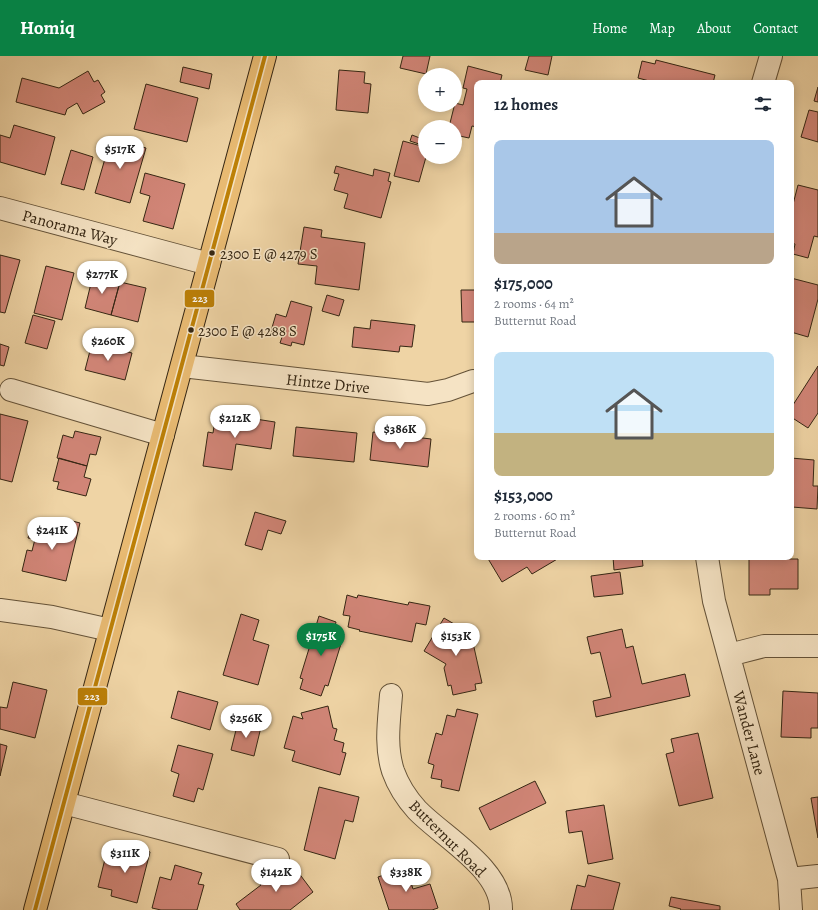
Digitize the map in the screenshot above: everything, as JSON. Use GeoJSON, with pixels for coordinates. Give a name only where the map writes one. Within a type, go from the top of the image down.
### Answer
{"type":"FeatureCollection","features":[{"type":"Feature","properties":{"kind":"main road"},"geometry":{"type":"LineString","coordinates":[[35,910],[265,56]]}},
{"type":"Feature","properties":{"kind":"street"},"geometry":{"type":"LineString","coordinates":[[764,80],[771,56]]}},
{"type":"Feature","properties":{"kind":"street","name":"Panorama Way"},"geometry":{"type":"LineString","coordinates":[[0,208],[209,264]]}},
{"type":"Feature","properties":{"kind":"street","name":"Hintze Drive"},"geometry":{"type":"LineString","coordinates":[[182,366],[428,394],[448,390],[474,381]]}},
{"type":"Feature","properties":{"kind":"street"},"geometry":{"type":"LineString","coordinates":[[11,390],[163,435]]}},
{"type":"Feature","properties":{"kind":"street","name":"Wander Lane"},"geometry":{"type":"LineString","coordinates":[[707,560],[714,601],[789,879],[791,910]]}},
{"type":"Feature","properties":{"kind":"street"},"geometry":{"type":"LineString","coordinates":[[0,610],[52,617],[110,630]]}},
{"type":"Feature","properties":{"kind":"street"},"geometry":{"type":"LineString","coordinates":[[729,655],[764,646],[818,646]]}},
{"type":"Feature","properties":{"kind":"street","name":"Butternut Road"},"geometry":{"type":"LineString","coordinates":[[391,695],[388,741],[389,756],[399,785],[417,810],[470,856],[486,873],[499,893],[501,910]]}},
{"type":"Feature","properties":{"kind":"street"},"geometry":{"type":"LineString","coordinates":[[64,803],[278,859]]}},
{"type":"Feature","properties":{"kind":"street"},"geometry":{"type":"LineString","coordinates":[[789,879],[818,876]]}},
{"type":"Feature","properties":{"kind":"building"},"geometry":{"type":"Polygon","coordinates":[[[403,56],[430,56],[427,68],[418,68],[418,72],[400,68],[403,56]]]}},
{"type":"Feature","properties":{"kind":"building"},"geometry":{"type":"Polygon","coordinates":[[[529,56],[552,56],[548,75],[525,70],[529,56]]]}},
{"type":"Feature","properties":{"kind":"building"},"geometry":{"type":"Polygon","coordinates":[[[656,60],[715,75],[714,80],[646,80],[638,78],[642,61],[655,64],[656,60]]]}},
{"type":"Feature","properties":{"kind":"building"},"geometry":{"type":"Polygon","coordinates":[[[468,66],[502,75],[501,80],[474,80],[474,126],[472,126],[469,138],[462,136],[462,120],[451,120],[453,112],[462,112],[462,105],[467,89],[463,88],[468,66]]]}},
{"type":"Feature","properties":{"kind":"building"},"geometry":{"type":"Polygon","coordinates":[[[183,67],[212,74],[209,89],[180,82],[183,67]]]}},
{"type":"Feature","properties":{"kind":"building"},"geometry":{"type":"Polygon","coordinates":[[[339,70],[365,72],[364,83],[371,84],[368,113],[336,110],[339,70]]]}},
{"type":"Feature","properties":{"kind":"building"},"geometry":{"type":"Polygon","coordinates":[[[88,71],[94,82],[98,80],[105,92],[101,95],[105,102],[83,114],[77,103],[67,109],[65,115],[16,102],[22,78],[59,88],[88,71]]]}},
{"type":"Feature","properties":{"kind":"building"},"geometry":{"type":"Polygon","coordinates":[[[146,84],[198,98],[187,142],[134,129],[146,84]]]}},
{"type":"Feature","properties":{"kind":"building"},"geometry":{"type":"Polygon","coordinates":[[[818,87],[818,102],[814,101],[818,87]]]}},
{"type":"Feature","properties":{"kind":"building"},"geometry":{"type":"Polygon","coordinates":[[[809,110],[818,112],[818,142],[801,137],[809,110]]]}},
{"type":"Feature","properties":{"kind":"building"},"geometry":{"type":"Polygon","coordinates":[[[14,125],[55,137],[45,175],[0,162],[0,135],[10,138],[14,125]]]}},
{"type":"Feature","properties":{"kind":"building"},"geometry":{"type":"Polygon","coordinates":[[[412,135],[418,137],[418,144],[410,141],[412,135]]]}},
{"type":"Feature","properties":{"kind":"building"},"geometry":{"type":"Polygon","coordinates":[[[111,138],[146,148],[130,203],[95,193],[111,138]]]}},
{"type":"Feature","properties":{"kind":"building"},"geometry":{"type":"Polygon","coordinates":[[[403,141],[418,145],[418,164],[424,164],[419,182],[394,176],[403,141]]]}},
{"type":"Feature","properties":{"kind":"building"},"geometry":{"type":"Polygon","coordinates":[[[71,150],[93,157],[84,190],[61,184],[71,150]]]}},
{"type":"Feature","properties":{"kind":"building"},"geometry":{"type":"Polygon","coordinates":[[[336,166],[373,176],[374,169],[390,173],[388,181],[391,182],[381,218],[344,208],[348,194],[334,190],[339,174],[334,173],[336,166]]]}},
{"type":"Feature","properties":{"kind":"building"},"geometry":{"type":"Polygon","coordinates":[[[145,173],[185,184],[173,229],[143,221],[150,196],[140,193],[145,173]]]}},
{"type":"Feature","properties":{"kind":"building"},"geometry":{"type":"Polygon","coordinates":[[[798,185],[818,190],[818,237],[814,236],[808,258],[794,254],[794,200],[798,185]]]}},
{"type":"Feature","properties":{"kind":"building"},"geometry":{"type":"Polygon","coordinates":[[[304,227],[322,230],[321,237],[365,243],[359,290],[315,284],[317,266],[298,264],[304,227]]]}},
{"type":"Feature","properties":{"kind":"building"},"geometry":{"type":"Polygon","coordinates":[[[0,255],[20,260],[5,313],[0,312],[0,255]]]}},
{"type":"Feature","properties":{"kind":"building"},"geometry":{"type":"Polygon","coordinates":[[[46,266],[74,273],[62,320],[34,313],[46,266]]]}},
{"type":"Feature","properties":{"kind":"building"},"geometry":{"type":"Polygon","coordinates":[[[93,275],[120,282],[111,315],[85,308],[93,275]]]}},
{"type":"Feature","properties":{"kind":"building"},"geometry":{"type":"Polygon","coordinates":[[[794,279],[818,285],[818,299],[808,337],[794,333],[794,279]]]}},
{"type":"Feature","properties":{"kind":"building"},"geometry":{"type":"Polygon","coordinates":[[[120,282],[146,288],[138,322],[111,315],[120,282]]]}},
{"type":"Feature","properties":{"kind":"building"},"geometry":{"type":"Polygon","coordinates":[[[461,290],[474,290],[474,322],[462,322],[461,290]]]}},
{"type":"Feature","properties":{"kind":"building"},"geometry":{"type":"Polygon","coordinates":[[[327,295],[344,300],[339,316],[322,311],[327,295]]]}},
{"type":"Feature","properties":{"kind":"building"},"geometry":{"type":"Polygon","coordinates":[[[291,301],[312,307],[304,345],[292,342],[291,346],[280,343],[283,334],[271,331],[276,314],[286,317],[291,301]]]}},
{"type":"Feature","properties":{"kind":"building"},"geometry":{"type":"Polygon","coordinates":[[[33,315],[55,321],[47,349],[25,343],[33,315]]]}},
{"type":"Feature","properties":{"kind":"building"},"geometry":{"type":"Polygon","coordinates":[[[371,320],[415,325],[412,347],[400,346],[399,352],[352,347],[354,327],[370,329],[371,320]]]}},
{"type":"Feature","properties":{"kind":"building"},"geometry":{"type":"Polygon","coordinates":[[[92,343],[132,353],[125,380],[85,370],[92,343]]]}},
{"type":"Feature","properties":{"kind":"building"},"geometry":{"type":"Polygon","coordinates":[[[0,344],[9,347],[4,366],[0,365],[0,344]]]}},
{"type":"Feature","properties":{"kind":"building"},"geometry":{"type":"Polygon","coordinates":[[[818,366],[818,413],[808,428],[794,419],[794,403],[818,366]]]}},
{"type":"Feature","properties":{"kind":"building"},"geometry":{"type":"Polygon","coordinates":[[[216,413],[275,422],[271,449],[236,444],[232,470],[203,466],[208,432],[213,433],[216,413]]]}},
{"type":"Feature","properties":{"kind":"building"},"geometry":{"type":"Polygon","coordinates":[[[0,414],[28,421],[12,482],[0,479],[0,414]]]}},
{"type":"Feature","properties":{"kind":"building"},"geometry":{"type":"Polygon","coordinates":[[[296,427],[357,433],[354,462],[293,456],[296,427]]]}},
{"type":"Feature","properties":{"kind":"building"},"geometry":{"type":"Polygon","coordinates":[[[75,431],[101,437],[96,455],[90,454],[87,466],[57,458],[63,435],[73,438],[75,431]]]}},
{"type":"Feature","properties":{"kind":"building"},"geometry":{"type":"Polygon","coordinates":[[[373,432],[431,439],[428,467],[370,460],[373,432]]]}},
{"type":"Feature","properties":{"kind":"building"},"geometry":{"type":"Polygon","coordinates":[[[59,458],[87,466],[84,477],[91,479],[86,496],[57,489],[59,482],[53,481],[59,458]]]}},
{"type":"Feature","properties":{"kind":"building"},"geometry":{"type":"Polygon","coordinates":[[[794,458],[814,460],[813,486],[818,486],[817,509],[794,507],[794,458]]]}},
{"type":"Feature","properties":{"kind":"building"},"geometry":{"type":"Polygon","coordinates":[[[255,512],[286,521],[281,534],[268,530],[262,550],[245,545],[255,512]]]}},
{"type":"Feature","properties":{"kind":"building"},"geometry":{"type":"Polygon","coordinates":[[[61,518],[80,523],[66,581],[22,571],[27,550],[32,551],[35,539],[28,538],[31,527],[58,534],[61,518]]]}},
{"type":"Feature","properties":{"kind":"building"},"geometry":{"type":"Polygon","coordinates":[[[798,559],[798,589],[770,589],[770,595],[749,595],[749,560],[798,559]]]}},
{"type":"Feature","properties":{"kind":"building"},"geometry":{"type":"Polygon","coordinates":[[[489,560],[556,560],[532,574],[527,567],[502,582],[489,560]]]}},
{"type":"Feature","properties":{"kind":"building"},"geometry":{"type":"Polygon","coordinates":[[[613,560],[642,560],[643,566],[614,570],[613,560]]]}},
{"type":"Feature","properties":{"kind":"building"},"geometry":{"type":"Polygon","coordinates":[[[620,572],[623,594],[594,597],[591,576],[620,572]]]}},
{"type":"Feature","properties":{"kind":"building"},"geometry":{"type":"Polygon","coordinates":[[[347,595],[357,598],[358,595],[408,605],[409,602],[430,606],[426,625],[416,623],[412,642],[359,631],[360,630],[348,627],[350,616],[343,615],[347,595]]]}},
{"type":"Feature","properties":{"kind":"building"},"geometry":{"type":"Polygon","coordinates":[[[241,614],[259,620],[253,640],[269,645],[258,685],[223,675],[241,614]]]}},
{"type":"Feature","properties":{"kind":"building"},"geometry":{"type":"Polygon","coordinates":[[[319,616],[336,622],[334,630],[344,634],[328,686],[325,685],[321,696],[300,689],[303,679],[300,678],[319,616]]]}},
{"type":"Feature","properties":{"kind":"building"},"geometry":{"type":"Polygon","coordinates":[[[444,618],[471,634],[482,683],[475,684],[476,690],[453,695],[451,685],[448,686],[444,668],[446,664],[424,651],[444,618]]]}},
{"type":"Feature","properties":{"kind":"building"},"geometry":{"type":"Polygon","coordinates":[[[622,629],[626,648],[633,646],[642,684],[685,674],[690,696],[596,717],[593,701],[611,697],[600,652],[591,654],[587,637],[622,629]]]}},
{"type":"Feature","properties":{"kind":"building"},"geometry":{"type":"Polygon","coordinates":[[[13,682],[47,690],[35,738],[0,729],[0,707],[7,708],[13,682]]]}},
{"type":"Feature","properties":{"kind":"building"},"geometry":{"type":"Polygon","coordinates":[[[178,691],[218,702],[210,730],[171,718],[178,691]]]}},
{"type":"Feature","properties":{"kind":"building"},"geometry":{"type":"Polygon","coordinates":[[[783,691],[818,693],[818,728],[811,728],[811,738],[781,737],[783,691]]]}},
{"type":"Feature","properties":{"kind":"building"},"geometry":{"type":"Polygon","coordinates":[[[328,706],[333,728],[337,729],[334,740],[344,743],[342,752],[346,753],[340,775],[292,761],[295,751],[284,748],[293,716],[303,719],[301,713],[328,706]]]}},
{"type":"Feature","properties":{"kind":"building"},"geometry":{"type":"Polygon","coordinates":[[[457,709],[478,714],[459,791],[441,787],[442,780],[431,778],[434,765],[428,763],[436,733],[442,735],[447,715],[455,717],[457,709]]]}},
{"type":"Feature","properties":{"kind":"building"},"geometry":{"type":"Polygon","coordinates":[[[238,722],[261,727],[254,756],[231,750],[238,722]]]}},
{"type":"Feature","properties":{"kind":"building"},"geometry":{"type":"Polygon","coordinates":[[[698,733],[713,798],[679,806],[666,754],[674,752],[671,739],[698,733]]]}},
{"type":"Feature","properties":{"kind":"building"},"geometry":{"type":"Polygon","coordinates":[[[0,744],[7,746],[0,776],[0,744]]]}},
{"type":"Feature","properties":{"kind":"building"},"geometry":{"type":"Polygon","coordinates":[[[178,745],[213,754],[203,790],[198,788],[194,802],[173,796],[179,774],[171,771],[178,745]]]}},
{"type":"Feature","properties":{"kind":"building"},"geometry":{"type":"Polygon","coordinates":[[[535,781],[546,803],[490,830],[479,808],[535,781]]]}},
{"type":"Feature","properties":{"kind":"building"},"geometry":{"type":"Polygon","coordinates":[[[319,787],[359,797],[353,822],[345,820],[335,859],[304,850],[319,787]]]}},
{"type":"Feature","properties":{"kind":"building"},"geometry":{"type":"Polygon","coordinates":[[[818,797],[818,838],[811,798],[818,797]]]}},
{"type":"Feature","properties":{"kind":"building"},"geometry":{"type":"Polygon","coordinates":[[[604,805],[613,859],[588,864],[582,831],[569,833],[566,811],[604,805]]]}},
{"type":"Feature","properties":{"kind":"building"},"geometry":{"type":"Polygon","coordinates":[[[123,845],[150,852],[137,903],[111,896],[112,890],[98,887],[106,855],[120,858],[123,845]]]}},
{"type":"Feature","properties":{"kind":"building"},"geometry":{"type":"Polygon","coordinates":[[[175,865],[202,873],[198,884],[204,885],[197,910],[161,910],[152,908],[160,877],[171,880],[175,865]]]}},
{"type":"Feature","properties":{"kind":"building"},"geometry":{"type":"Polygon","coordinates":[[[406,867],[413,889],[430,884],[438,908],[432,910],[389,910],[378,877],[406,867]]]}},
{"type":"Feature","properties":{"kind":"building"},"geometry":{"type":"Polygon","coordinates":[[[272,868],[284,884],[298,872],[313,892],[290,910],[240,910],[236,904],[261,885],[257,879],[272,868]]]}},
{"type":"Feature","properties":{"kind":"building"},"geometry":{"type":"Polygon","coordinates":[[[588,875],[620,883],[613,910],[571,910],[577,885],[585,887],[588,875]]]}},
{"type":"Feature","properties":{"kind":"building"},"geometry":{"type":"Polygon","coordinates":[[[671,897],[720,906],[720,910],[680,910],[681,909],[669,906],[671,897]]]}},
{"type":"Feature","properties":{"kind":"transit line","name":"223"},"geometry":{"type":"LineString","coordinates":[[35,910],[265,56]]}},
{"type":"Feature","properties":{"kind":"place","name":"2300 E @ 4279 S"},"geometry":{"type":"Point","coordinates":[212,253]}},
{"type":"Feature","properties":{"kind":"place","name":"2300 E @ 4288 S"},"geometry":{"type":"Point","coordinates":[191,330]}}]}
